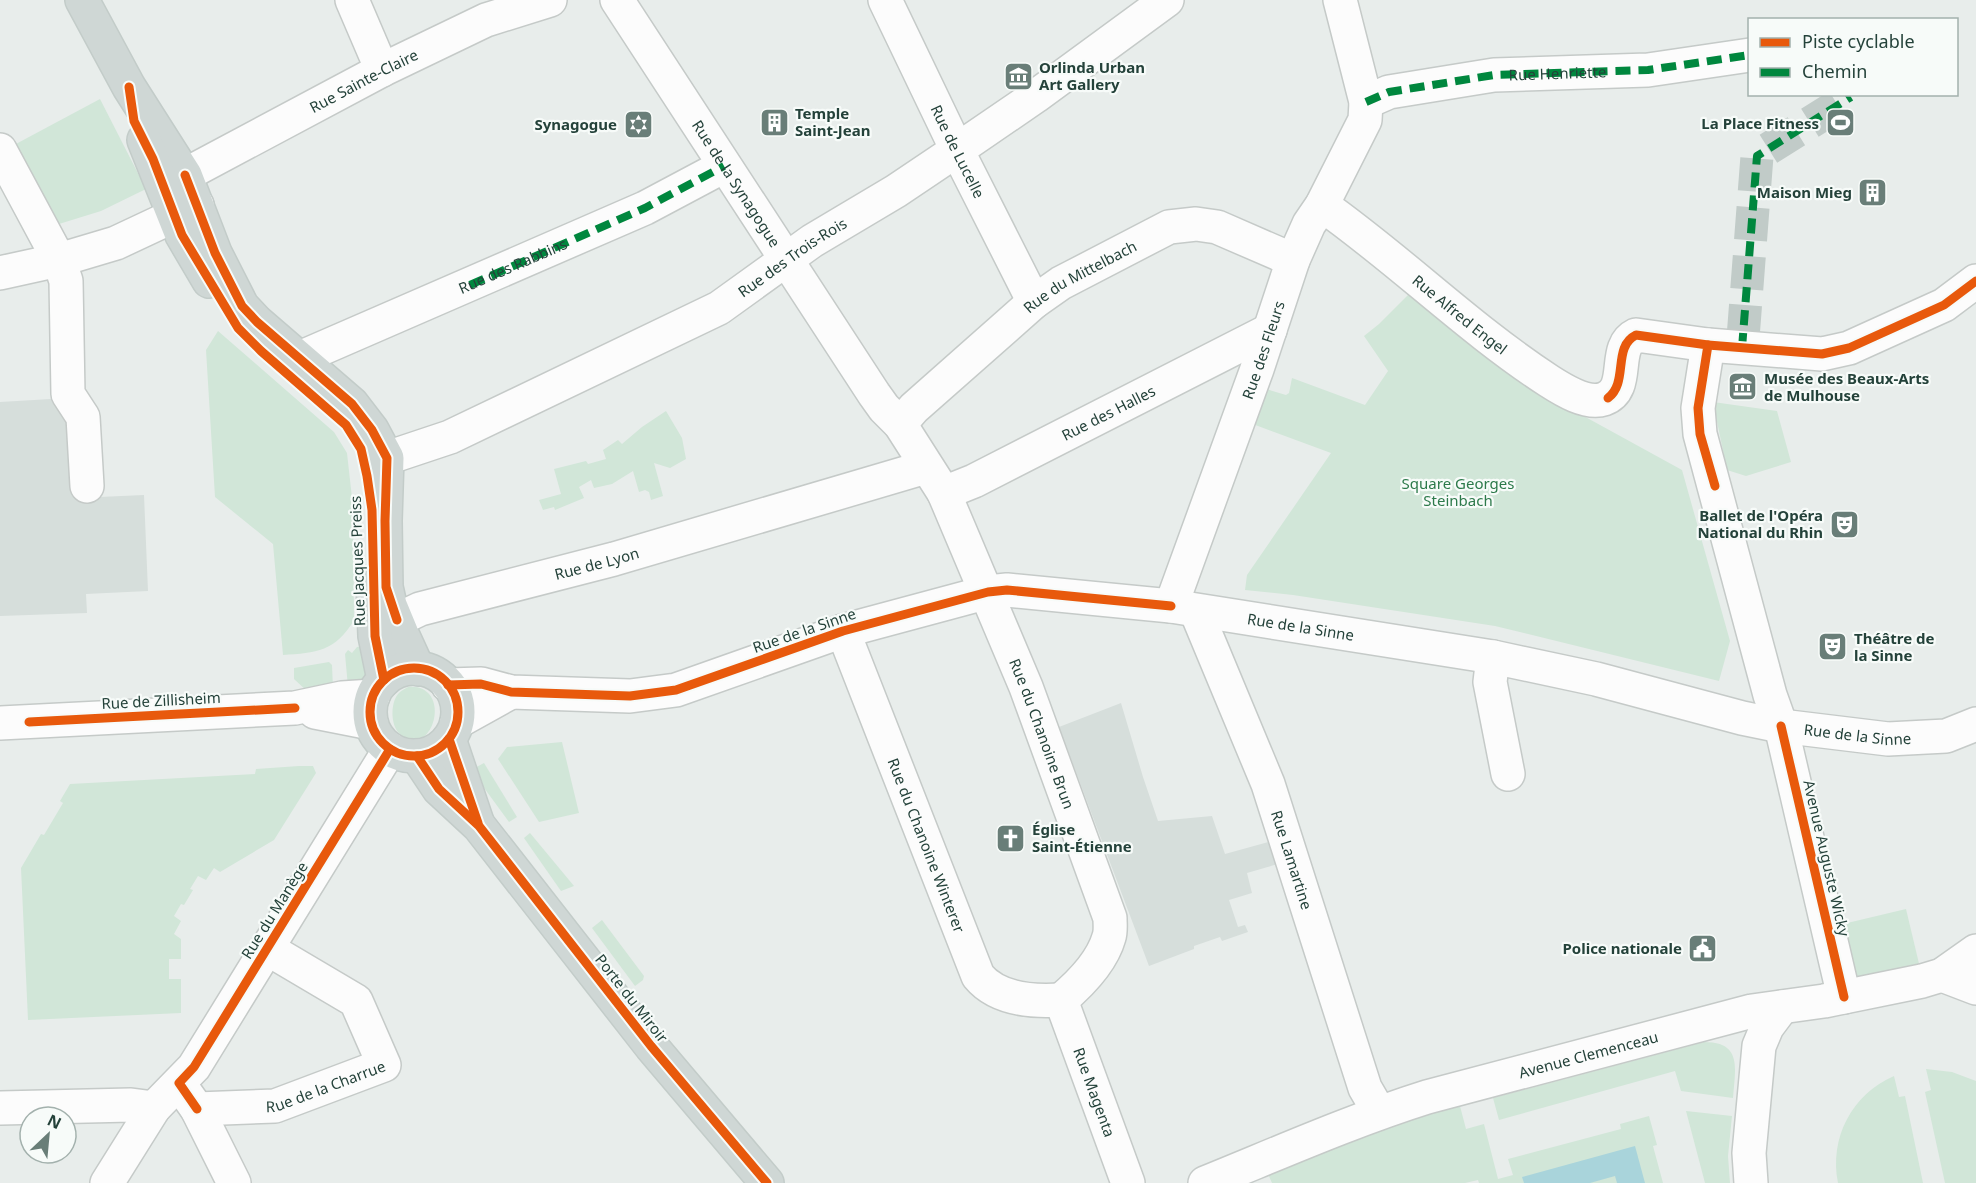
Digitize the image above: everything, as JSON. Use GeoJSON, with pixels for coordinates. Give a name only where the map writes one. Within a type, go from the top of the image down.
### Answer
{"type":"FeatureCollection","features":[{"type":"Feature","properties":{"kind":"main road","name":"Rue Jacques Preiss"},"geometry":{"type":"LineString","coordinates":[[82,0],[242,306],[257,322],[352,404],[372,430],[387,458],[386,587],[418,669]]}},
{"type":"Feature","properties":{"kind":"main road","name":"Rue Jacques Preiss"},"geometry":{"type":"LineString","coordinates":[[129,87],[134,121],[153,159],[166,175],[175,178],[185,199],[182,235],[238,328],[346,425],[361,449],[372,510],[376,699]]}},
{"type":"Feature","properties":{"kind":"main road","name":"Rue Jacques Preiss"},"geometry":{"type":"LineString","coordinates":[[238,328],[261,340],[292,365],[301,360]]}},
{"type":"Feature","properties":{"kind":"main road"},"geometry":{"type":"LineString","coordinates":[[376,699],[400,670],[418,669],[435,674],[448,685]]}},
{"type":"Feature","properties":{"kind":"main road","name":"Porte du Miroir"},"geometry":{"type":"LineString","coordinates":[[448,685],[458,709],[453,731],[479,826]]}},
{"type":"Feature","properties":{"kind":"main road","name":"Porte du Miroir"},"geometry":{"type":"LineString","coordinates":[[376,699],[376,735],[404,753],[479,826],[651,1046],[767,1183]]}},
{"type":"Feature","properties":{"kind":"main road"},"geometry":{"type":"LineString","coordinates":[[404,753],[434,751],[453,731]]}},
{"type":"Feature","properties":{"kind":"street"},"geometry":{"type":"LineString","coordinates":[[352,0],[382,69]]}},
{"type":"Feature","properties":{"kind":"street","name":"Rue Sainte-Claire"},"geometry":{"type":"LineString","coordinates":[[0,273],[60,260],[116,243],[382,69],[483,10],[550,0]]}},
{"type":"Feature","properties":{"kind":"street","name":"Rue de la Synagogue"},"geometry":{"type":"LineString","coordinates":[[617,0],[874,394],[900,424],[944,493]]}},
{"type":"Feature","properties":{"kind":"street","name":"Rue de Lucelle"},"geometry":{"type":"LineString","coordinates":[[885,0],[1034,302]]}},
{"type":"Feature","properties":{"kind":"street","name":"Rue des Trois-Rois"},"geometry":{"type":"LineString","coordinates":[[387,458],[450,437],[719,308],[812,241],[896,191],[1036,96],[1167,0]]}},
{"type":"Feature","properties":{"kind":"street"},"geometry":{"type":"LineString","coordinates":[[1340,0],[1366,102]]}},
{"type":"Feature","properties":{"kind":"street","name":"Rue Henriette"},"geometry":{"type":"LineString","coordinates":[[1366,102],[1389,92],[1494,75],[1648,70],[1748,55]]}},
{"type":"Feature","properties":{"kind":"street","name":"Rue des Fleurs"},"geometry":{"type":"LineString","coordinates":[[1270,330],[1293,260],[1309,224],[1322,205],[1362,126],[1366,114],[1366,102]]}},
{"type":"Feature","properties":{"kind":"street"},"geometry":{"type":"LineString","coordinates":[[0,150],[60,260],[66,281],[68,394],[83,417],[87,486]]}},
{"type":"Feature","properties":{"kind":"street","name":"Rue des Rabbins"},"geometry":{"type":"LineString","coordinates":[[301,360],[309,354],[372,326],[645,208],[724,166]]}},
{"type":"Feature","properties":{"kind":"street","name":"Rue Alfred Engel"},"geometry":{"type":"LineString","coordinates":[[1322,205],[1508,352],[1551,382],[1589,400],[1598,401],[1614,393],[1619,383],[1624,345],[1629,338],[1636,335],[1708,345]]}},
{"type":"Feature","properties":{"kind":"street","name":"Rue du Mittelbach"},"geometry":{"type":"LineString","coordinates":[[900,424],[914,408],[1034,302],[1061,283],[1169,227],[1196,224],[1217,227],[1293,260]]}},
{"type":"Feature","properties":{"kind":"street"},"geometry":{"type":"LineString","coordinates":[[1708,345],[1743,343],[1822,354],[1849,348],[1944,305],[1976,281]]}},
{"type":"Feature","properties":{"kind":"street","name":"Rue des Halles"},"geometry":{"type":"LineString","coordinates":[[944,493],[1246,358],[1270,330]]}},
{"type":"Feature","properties":{"kind":"street","name":"Avenue Auguste Wicky"},"geometry":{"type":"LineString","coordinates":[[1708,345],[1698,408],[1701,434],[1770,695],[1781,726],[1844,997]]}},
{"type":"Feature","properties":{"kind":"street","name":"Rue des Fleurs"},"geometry":{"type":"LineString","coordinates":[[1183,609],[1246,358]]}},
{"type":"Feature","properties":{"kind":"street","name":"Rue de Lyon"},"geometry":{"type":"LineString","coordinates":[[397,620],[420,609],[614,559],[926,467]]}},
{"type":"Feature","properties":{"kind":"street","name":"Rue du Chanoine Brun"},"geometry":{"type":"LineString","coordinates":[[944,493],[988,592],[1026,687],[1110,918],[1110,936],[1103,952],[1081,983],[1061,1000]]}},
{"type":"Feature","properties":{"kind":"street","name":"Rue de la Sinne"},"geometry":{"type":"LineString","coordinates":[[448,685],[481,684],[511,692],[630,696],[676,690],[843,631],[988,592],[1007,590],[1183,609],[1493,657],[1596,679],[1742,718],[1781,726],[1888,739],[1946,736],[1976,724]]}},
{"type":"Feature","properties":{"kind":"street","name":"Rue Lamartine"},"geometry":{"type":"LineString","coordinates":[[1183,609],[1268,784],[1365,1088],[1380,1112]]}},
{"type":"Feature","properties":{"kind":"street","name":"Rue du Chanoine Winterer"},"geometry":{"type":"LineString","coordinates":[[843,631],[978,976],[984,983],[1004,994],[1034,1002],[1061,1000]]}},
{"type":"Feature","properties":{"kind":"street"},"geometry":{"type":"LineString","coordinates":[[1493,657],[1490,682],[1508,774]]}},
{"type":"Feature","properties":{"kind":"street"},"geometry":{"type":"LineString","coordinates":[[453,731],[511,692]]}},
{"type":"Feature","properties":{"kind":"street","name":"Rue de Zillisheim"},"geometry":{"type":"LineString","coordinates":[[0,723],[295,708],[342,698],[376,699]]}},
{"type":"Feature","properties":{"kind":"street","name":"Rue du Manège"},"geometry":{"type":"LineString","coordinates":[[107,1183],[154,1108],[188,1096],[194,1067],[268,948],[404,753]]}},
{"type":"Feature","properties":{"kind":"street","name":"Rue de la Charrue"},"geometry":{"type":"LineString","coordinates":[[188,1096],[275,1106],[384,1065],[356,1001],[268,948]]}},
{"type":"Feature","properties":{"kind":"street","name":"Avenue Clemenceau"},"geometry":{"type":"LineString","coordinates":[[1205,1183],[1254,1174],[1294,1144],[1427,1097],[1752,1011],[1844,997],[1922,981],[1942,975],[1976,951]]}},
{"type":"Feature","properties":{"kind":"street"},"geometry":{"type":"LineString","coordinates":[[1942,975],[1976,988]]}},
{"type":"Feature","properties":{"kind":"street","name":"Rue Magenta"},"geometry":{"type":"LineString","coordinates":[[1061,1000],[1128,1183]]}},
{"type":"Feature","properties":{"kind":"street"},"geometry":{"type":"LineString","coordinates":[[1751,1183],[1749,1153],[1759,1046],[1767,1027],[1782,1007]]}},
{"type":"Feature","properties":{"kind":"street"},"geometry":{"type":"LineString","coordinates":[[188,1096],[234,1183]]}},
{"type":"Feature","properties":{"kind":"street"},"geometry":{"type":"LineString","coordinates":[[0,1108],[131,1105],[154,1108]]}},
{"type":"Feature","properties":{"kind":"shaded area"},"geometry":{"type":"Polygon","coordinates":[[[51,399],[72,411],[77,498],[144,495],[148,591],[86,594],[87,613],[0,616],[0,402],[51,399]]]}},
{"type":"Feature","properties":{"kind":"shaded area"},"geometry":{"type":"Polygon","coordinates":[[[1121,703],[1158,821],[1212,816],[1225,854],[1272,841],[1281,863],[1247,873],[1252,893],[1229,900],[1238,927],[1245,925],[1248,932],[1222,941],[1220,937],[1149,966],[1059,727],[1121,703]]]}},
{"type":"Feature","properties":{"kind":"green space"},"geometry":{"type":"Polygon","coordinates":[[[100,99],[146,189],[101,211],[59,224],[14,145],[100,99]]]}},
{"type":"Feature","properties":{"kind":"green space","name":"Square Georges Steinbach"},"geometry":{"type":"Polygon","coordinates":[[[1409,294],[1518,380],[1682,470],[1730,641],[1719,681],[1495,626],[1293,595],[1245,590],[1247,575],[1331,453],[1250,423],[1263,388],[1286,395],[1289,393],[1292,378],[1365,405],[1388,371],[1364,336],[1409,294]]]}},
{"type":"Feature","properties":{"kind":"green space"},"geometry":{"type":"Polygon","coordinates":[[[218,331],[334,432],[347,453],[353,507],[354,620],[340,638],[315,651],[283,655],[273,544],[215,497],[206,350],[218,331]]]}},
{"type":"Feature","properties":{"kind":"green space"},"geometry":{"type":"Polygon","coordinates":[[[1713,402],[1777,411],[1791,462],[1746,476],[1727,470],[1713,402]]]}},
{"type":"Feature","properties":{"kind":"green space"},"geometry":{"type":"Polygon","coordinates":[[[666,411],[682,438],[686,459],[670,468],[654,463],[663,496],[651,500],[649,492],[645,490],[639,492],[633,471],[612,484],[594,488],[591,480],[579,487],[584,498],[555,510],[554,507],[543,510],[539,500],[561,494],[554,469],[586,461],[588,464],[606,459],[603,450],[618,440],[622,444],[666,411]]]}},
{"type":"Feature","properties":{"kind":"green space"},"geometry":{"type":"Polygon","coordinates":[[[367,646],[370,670],[360,682],[348,687],[345,654],[348,650],[352,653],[357,647],[367,646]]]}},
{"type":"Feature","properties":{"kind":"green space"},"geometry":{"type":"Polygon","coordinates":[[[329,662],[332,665],[333,689],[307,691],[294,679],[294,668],[329,662]]]}},
{"type":"Feature","properties":{"kind":"green space"},"geometry":{"type":"Polygon","coordinates":[[[408,687],[422,689],[431,697],[435,707],[430,730],[422,738],[412,740],[397,730],[392,713],[397,696],[408,687]]]}},
{"type":"Feature","properties":{"kind":"green space"},"geometry":{"type":"Polygon","coordinates":[[[562,742],[579,813],[539,822],[498,759],[507,747],[562,742]]]}},
{"type":"Feature","properties":{"kind":"green space"},"geometry":{"type":"Polygon","coordinates":[[[484,763],[517,817],[509,822],[471,770],[484,763]]]}},
{"type":"Feature","properties":{"kind":"green space"},"geometry":{"type":"Polygon","coordinates":[[[313,766],[316,773],[274,840],[220,872],[214,868],[206,880],[198,876],[184,905],[181,904],[174,916],[181,921],[174,934],[181,939],[181,959],[169,959],[169,979],[181,979],[181,1013],[28,1020],[21,868],[63,803],[60,801],[70,784],[255,774],[256,769],[313,766]]]}},
{"type":"Feature","properties":{"kind":"green space"},"geometry":{"type":"Polygon","coordinates":[[[530,833],[574,886],[561,891],[524,838],[530,833]]]}},
{"type":"Feature","properties":{"kind":"green space"},"geometry":{"type":"Polygon","coordinates":[[[1906,909],[1921,972],[1856,987],[1843,924],[1906,909]]]}},
{"type":"Feature","properties":{"kind":"green space"},"geometry":{"type":"Polygon","coordinates":[[[602,920],[644,976],[643,980],[635,986],[592,928],[602,920]]]}},
{"type":"Feature","properties":{"kind":"green space"},"geometry":{"type":"Polygon","coordinates":[[[1704,1042],[1717,1043],[1731,1052],[1735,1068],[1733,1098],[1681,1091],[1675,1071],[1499,1120],[1493,1098],[1704,1042]]]}},
{"type":"Feature","properties":{"kind":"green space"},"geometry":{"type":"Polygon","coordinates":[[[1926,1069],[1952,1072],[1976,1081],[1976,1183],[1945,1183],[1925,1092],[1931,1090],[1926,1069]]]}},
{"type":"Feature","properties":{"kind":"green space"},"geometry":{"type":"Polygon","coordinates":[[[1894,1076],[1899,1097],[1905,1096],[1923,1183],[1838,1183],[1837,1150],[1847,1119],[1866,1094],[1894,1076]]]}},
{"type":"Feature","properties":{"kind":"green space"},"geometry":{"type":"Polygon","coordinates":[[[1460,1106],[1466,1129],[1484,1124],[1498,1179],[1513,1175],[1508,1159],[1621,1129],[1620,1124],[1649,1116],[1657,1145],[1653,1146],[1663,1183],[1479,1183],[1478,1180],[1465,1183],[1272,1183],[1268,1174],[1384,1126],[1460,1106]]]}},
{"type":"Feature","properties":{"kind":"green space"},"geometry":{"type":"Polygon","coordinates":[[[1686,1111],[1732,1116],[1728,1156],[1730,1183],[1705,1183],[1686,1111]]]}},
{"type":"Feature","properties":{"kind":"water"},"geometry":{"type":"Polygon","coordinates":[[[1635,1146],[1645,1183],[1617,1183],[1615,1176],[1590,1183],[1524,1183],[1522,1177],[1635,1146]]]}},
{"type":"Feature","properties":{"kind":"tunnel"},"geometry":{"type":"LineString","coordinates":[[1743,338],[1757,156],[1851,97]]}},
{"type":"Feature","properties":{"kind":"marked path"},"geometry":{"type":"LineString","coordinates":[[1366,102],[1389,92],[1494,75],[1648,70],[1748,55]]}},
{"type":"Feature","properties":{"kind":"marked path"},"geometry":{"type":"LineString","coordinates":[[1742,348],[1757,156],[1851,97]]}},
{"type":"Feature","properties":{"kind":"marked path"},"geometry":{"type":"LineString","coordinates":[[470,285],[645,208],[724,166]]}},
{"type":"Feature","properties":{"kind":"cycle path"},"geometry":{"type":"LineString","coordinates":[[129,87],[134,121],[153,159],[182,235],[238,328],[346,425],[361,449],[372,510],[375,636],[384,680]]}},
{"type":"Feature","properties":{"kind":"cycle path"},"geometry":{"type":"LineString","coordinates":[[185,175],[215,253],[242,306],[257,322],[352,404],[372,430],[387,458],[386,587],[397,620]]}},
{"type":"Feature","properties":{"kind":"cycle path"},"geometry":{"type":"LineString","coordinates":[[1708,345],[1822,354],[1849,348],[1944,305],[1976,281]]}},
{"type":"Feature","properties":{"kind":"cycle path"},"geometry":{"type":"LineString","coordinates":[[1608,398],[1618,383],[1624,348],[1636,335],[1708,345],[1698,408],[1700,434],[1715,486]]}},
{"type":"Feature","properties":{"kind":"cycle path"},"geometry":{"type":"LineString","coordinates":[[448,685],[481,684],[511,692],[630,696],[676,690],[843,631],[988,592],[1007,590],[1171,606]]}},
{"type":"Feature","properties":{"kind":"cycle path"},"geometry":{"type":"LineString","coordinates":[[414,668],[431,672],[445,681],[454,695],[458,712],[454,729],[445,743],[431,752],[414,756],[397,752],[383,743],[374,729],[370,712],[374,695],[383,681],[397,672],[414,668]]}},
{"type":"Feature","properties":{"kind":"cycle path"},"geometry":{"type":"LineString","coordinates":[[29,722],[295,708]]}},
{"type":"Feature","properties":{"kind":"cycle path"},"geometry":{"type":"LineString","coordinates":[[1781,726],[1844,997]]}},
{"type":"Feature","properties":{"kind":"cycle path"},"geometry":{"type":"LineString","coordinates":[[449,739],[478,823]]}},
{"type":"Feature","properties":{"kind":"cycle path"},"geometry":{"type":"LineString","coordinates":[[197,1109],[179,1083],[194,1067],[390,749]]}},
{"type":"Feature","properties":{"kind":"cycle path"},"geometry":{"type":"LineString","coordinates":[[417,756],[439,789],[479,826],[651,1046],[767,1183]]}},
{"type":"Feature","properties":{"kind":"place","name":"Orlinda Urban Art Gallery"},"geometry":{"type":"Point","coordinates":[1018,76]}},
{"type":"Feature","properties":{"kind":"place","name":"Temple Saint-Jean"},"geometry":{"type":"Point","coordinates":[774,122]}},
{"type":"Feature","properties":{"kind":"place","name":"La Place Fitness"},"geometry":{"type":"Point","coordinates":[1840,123]}},
{"type":"Feature","properties":{"kind":"place","name":"Synagogue"},"geometry":{"type":"Point","coordinates":[638,124]}},
{"type":"Feature","properties":{"kind":"place","name":"Maison Mieg"},"geometry":{"type":"Point","coordinates":[1873,192]}},
{"type":"Feature","properties":{"kind":"place","name":"Musée des Beaux-Arts de Mulhouse"},"geometry":{"type":"Point","coordinates":[1743,387]}},
{"type":"Feature","properties":{"kind":"place","name":"Ballet de l'Opéra National du Rhin"},"geometry":{"type":"Point","coordinates":[1844,524]}},
{"type":"Feature","properties":{"kind":"place","name":"Théâtre de la Sinne"},"geometry":{"type":"Point","coordinates":[1833,647]}},
{"type":"Feature","properties":{"kind":"place","name":"Église Saint-Étienne"},"geometry":{"type":"Point","coordinates":[1011,838]}},
{"type":"Feature","properties":{"kind":"place","name":"Police nationale"},"geometry":{"type":"Point","coordinates":[1703,948]}}]}
